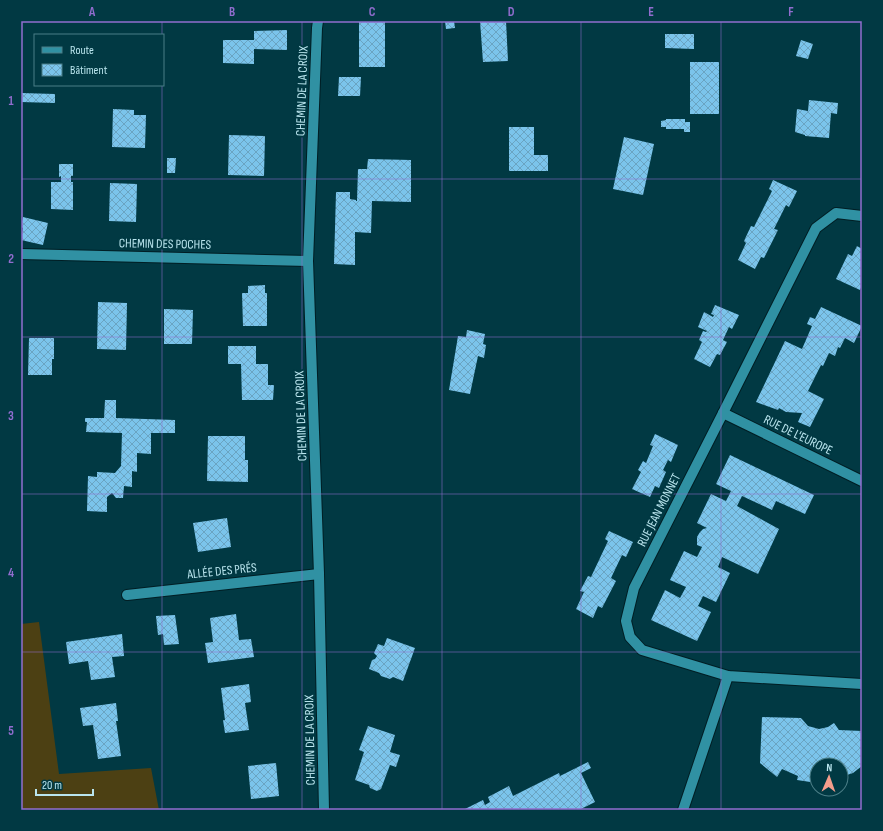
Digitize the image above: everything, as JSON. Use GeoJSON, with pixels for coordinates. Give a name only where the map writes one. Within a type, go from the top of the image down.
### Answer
{"type":"FeatureCollection","features":[{"type":"Feature","properties":{"kind":"street","name":"CHEMIN DE LA CROIX"},"geometry":{"type":"LineString","coordinates":[[318,21],[308,261],[319,574],[324,810]]}},
{"type":"Feature","properties":{"kind":"street","name":"RUE JEAN MONNET"},"geometry":{"type":"LineString","coordinates":[[862,216],[836,213],[816,228],[634,588],[626,621],[630,637],[642,650],[728,676],[862,684]]}},
{"type":"Feature","properties":{"kind":"street","name":"CHEMIN DES POCHES"},"geometry":{"type":"LineString","coordinates":[[21,254],[308,261]]}},
{"type":"Feature","properties":{"kind":"street","name":"RUE DE L'EUROPE"},"geometry":{"type":"LineString","coordinates":[[723,413],[862,481]]}},
{"type":"Feature","properties":{"kind":"street","name":"ALLÉE DES PRÉS"},"geometry":{"type":"LineString","coordinates":[[127,595],[319,574]]}},
{"type":"Feature","properties":{"kind":"street"},"geometry":{"type":"LineString","coordinates":[[683,810],[728,676]]}},
{"type":"Feature","properties":{"kind":"shaded area"},"geometry":{"type":"Polygon","coordinates":[[[39,622],[59,774],[151,768],[159,810],[21,810],[21,624],[39,622]]]}},
{"type":"Feature","properties":{"kind":"building"},"geometry":{"type":"Polygon","coordinates":[[[359,21],[385,21],[385,67],[359,67],[359,21]]]}},
{"type":"Feature","properties":{"kind":"building"},"geometry":{"type":"Polygon","coordinates":[[[445,21],[454,21],[455,28],[446,29],[445,21]]]}},
{"type":"Feature","properties":{"kind":"building"},"geometry":{"type":"Polygon","coordinates":[[[480,21],[506,21],[508,61],[483,62],[480,21]]]}},
{"type":"Feature","properties":{"kind":"building"},"geometry":{"type":"Polygon","coordinates":[[[287,30],[287,50],[254,49],[254,64],[223,63],[223,40],[254,40],[254,31],[287,30]]]}},
{"type":"Feature","properties":{"kind":"building"},"geometry":{"type":"Polygon","coordinates":[[[665,34],[694,34],[694,49],[665,48],[665,34]]]}},
{"type":"Feature","properties":{"kind":"building"},"geometry":{"type":"Polygon","coordinates":[[[801,40],[813,44],[808,59],[796,56],[801,40]]]}},
{"type":"Feature","properties":{"kind":"building"},"geometry":{"type":"Polygon","coordinates":[[[690,62],[719,62],[719,114],[690,114],[690,62]]]}},
{"type":"Feature","properties":{"kind":"building"},"geometry":{"type":"Polygon","coordinates":[[[339,77],[361,77],[360,96],[338,96],[339,77]]]}},
{"type":"Feature","properties":{"kind":"building"},"geometry":{"type":"Polygon","coordinates":[[[21,93],[55,94],[55,103],[21,102],[21,93]]]}},
{"type":"Feature","properties":{"kind":"building"},"geometry":{"type":"Polygon","coordinates":[[[809,100],[838,103],[837,114],[831,113],[829,138],[805,136],[795,132],[797,109],[808,111],[809,100]]]}},
{"type":"Feature","properties":{"kind":"building"},"geometry":{"type":"Polygon","coordinates":[[[113,109],[134,110],[134,115],[146,115],[145,148],[112,147],[113,109]]]}},
{"type":"Feature","properties":{"kind":"building"},"geometry":{"type":"Polygon","coordinates":[[[666,119],[685,119],[685,122],[690,122],[690,132],[684,132],[684,129],[666,129],[666,127],[661,127],[661,121],[666,119]]]}},
{"type":"Feature","properties":{"kind":"building"},"geometry":{"type":"Polygon","coordinates":[[[509,127],[534,127],[534,155],[548,155],[548,171],[509,171],[509,127]]]}},
{"type":"Feature","properties":{"kind":"building"},"geometry":{"type":"Polygon","coordinates":[[[229,135],[265,136],[264,176],[228,175],[229,135]]]}},
{"type":"Feature","properties":{"kind":"building"},"geometry":{"type":"Polygon","coordinates":[[[624,137],[654,144],[643,195],[613,189],[624,137]]]}},
{"type":"Feature","properties":{"kind":"building"},"geometry":{"type":"Polygon","coordinates":[[[167,158],[176,158],[175,173],[167,173],[167,158]]]}},
{"type":"Feature","properties":{"kind":"building"},"geometry":{"type":"Polygon","coordinates":[[[368,159],[411,160],[411,202],[372,201],[371,233],[355,232],[355,265],[334,264],[336,192],[350,192],[350,199],[357,201],[358,169],[367,169],[368,159]]]}},
{"type":"Feature","properties":{"kind":"building"},"geometry":{"type":"Polygon","coordinates":[[[59,164],[73,164],[73,176],[71,176],[71,182],[73,182],[73,210],[51,209],[51,182],[61,182],[61,176],[59,177],[59,164]]]}},
{"type":"Feature","properties":{"kind":"building"},"geometry":{"type":"Polygon","coordinates":[[[773,180],[797,191],[789,207],[786,205],[774,229],[778,230],[764,258],[761,257],[755,269],[738,260],[746,243],[744,241],[751,226],[754,227],[772,191],[769,189],[773,180]]]}},
{"type":"Feature","properties":{"kind":"building"},"geometry":{"type":"Polygon","coordinates":[[[110,183],[137,184],[136,222],[109,221],[110,183]]]}},
{"type":"Feature","properties":{"kind":"building"},"geometry":{"type":"Polygon","coordinates":[[[23,217],[48,223],[43,245],[21,240],[23,217]]]}},
{"type":"Feature","properties":{"kind":"building"},"geometry":{"type":"Polygon","coordinates":[[[857,246],[862,249],[862,285],[860,290],[836,279],[848,254],[852,256],[857,246]]]}},
{"type":"Feature","properties":{"kind":"building"},"geometry":{"type":"Polygon","coordinates":[[[265,285],[265,293],[267,293],[267,326],[243,326],[242,293],[248,293],[248,286],[265,285]]]}},
{"type":"Feature","properties":{"kind":"building"},"geometry":{"type":"Polygon","coordinates":[[[98,302],[127,303],[126,350],[97,349],[98,302]]]}},
{"type":"Feature","properties":{"kind":"building"},"geometry":{"type":"Polygon","coordinates":[[[715,305],[739,315],[732,329],[729,327],[723,340],[727,342],[720,355],[717,354],[710,367],[694,359],[702,342],[699,340],[703,331],[707,331],[698,327],[704,312],[713,317],[714,315],[711,314],[715,305]]]}},
{"type":"Feature","properties":{"kind":"building"},"geometry":{"type":"Polygon","coordinates":[[[821,307],[862,326],[854,343],[845,338],[840,348],[838,347],[835,356],[829,353],[823,366],[821,365],[808,391],[824,399],[810,427],[798,422],[802,413],[786,412],[779,408],[778,410],[756,402],[785,341],[802,349],[812,326],[807,324],[810,317],[815,319],[821,307]]]}},
{"type":"Feature","properties":{"kind":"building"},"geometry":{"type":"Polygon","coordinates":[[[164,309],[193,310],[192,344],[164,344],[164,309]]]}},
{"type":"Feature","properties":{"kind":"building"},"geometry":{"type":"Polygon","coordinates":[[[467,330],[485,334],[483,344],[486,345],[484,358],[478,356],[470,394],[449,390],[458,336],[466,337],[467,330]]]}},
{"type":"Feature","properties":{"kind":"building"},"geometry":{"type":"Polygon","coordinates":[[[29,338],[54,338],[52,375],[28,375],[29,338]]]}},
{"type":"Feature","properties":{"kind":"building"},"geometry":{"type":"Polygon","coordinates":[[[228,346],[256,346],[256,364],[268,364],[268,385],[274,385],[273,400],[242,400],[241,364],[228,364],[228,346]]]}},
{"type":"Feature","properties":{"kind":"building"},"geometry":{"type":"Polygon","coordinates":[[[105,400],[116,400],[116,418],[175,420],[175,433],[151,433],[151,454],[137,453],[137,472],[132,471],[132,487],[124,486],[123,498],[116,498],[112,493],[107,497],[107,512],[87,511],[88,476],[97,477],[97,472],[115,473],[121,466],[122,433],[86,432],[87,422],[85,422],[85,418],[104,418],[105,400]]]}},
{"type":"Feature","properties":{"kind":"building"},"geometry":{"type":"Polygon","coordinates":[[[655,434],[678,445],[671,462],[668,460],[663,470],[666,472],[659,488],[655,486],[650,497],[632,489],[641,472],[638,470],[643,461],[646,463],[653,446],[650,445],[655,434]]]}},
{"type":"Feature","properties":{"kind":"building"},"geometry":{"type":"Polygon","coordinates":[[[208,436],[245,436],[245,460],[248,460],[248,482],[207,481],[208,436]]]}},
{"type":"Feature","properties":{"kind":"building"},"geometry":{"type":"Polygon","coordinates":[[[730,455],[814,495],[805,514],[776,501],[772,510],[742,496],[737,506],[779,529],[758,574],[722,557],[718,567],[730,573],[716,602],[703,596],[698,606],[711,612],[697,641],[651,620],[665,590],[680,598],[686,587],[670,580],[684,551],[697,557],[702,547],[697,545],[697,537],[703,529],[707,528],[697,523],[711,494],[726,501],[731,491],[716,484],[730,455]]]}},
{"type":"Feature","properties":{"kind":"building"},"geometry":{"type":"Polygon","coordinates":[[[227,518],[231,547],[198,552],[193,523],[227,518]]]}},
{"type":"Feature","properties":{"kind":"building"},"geometry":{"type":"Polygon","coordinates":[[[609,531],[633,542],[626,557],[622,555],[611,578],[616,581],[602,608],[598,606],[593,618],[576,609],[584,592],[580,591],[588,576],[591,577],[608,541],[605,539],[609,531]]]}},
{"type":"Feature","properties":{"kind":"building"},"geometry":{"type":"Polygon","coordinates":[[[236,614],[239,640],[251,639],[254,657],[208,663],[205,643],[213,642],[210,618],[236,614]]]}},
{"type":"Feature","properties":{"kind":"building"},"geometry":{"type":"Polygon","coordinates":[[[175,615],[179,644],[164,645],[163,634],[158,635],[156,616],[175,615]]]}},
{"type":"Feature","properties":{"kind":"building"},"geometry":{"type":"Polygon","coordinates":[[[122,634],[124,656],[112,657],[115,677],[91,680],[88,661],[69,664],[66,642],[122,634]]]}},
{"type":"Feature","properties":{"kind":"building"},"geometry":{"type":"Polygon","coordinates":[[[387,638],[415,648],[403,681],[393,677],[390,679],[381,676],[379,673],[369,669],[372,660],[377,656],[374,653],[378,644],[384,646],[387,638]]]}},
{"type":"Feature","properties":{"kind":"building"},"geometry":{"type":"Polygon","coordinates":[[[249,684],[251,702],[245,703],[249,730],[225,733],[221,688],[249,684]]]}},
{"type":"Feature","properties":{"kind":"building"},"geometry":{"type":"Polygon","coordinates":[[[116,703],[118,721],[116,721],[121,756],[98,759],[93,725],[83,726],[80,708],[116,703]]]}},
{"type":"Feature","properties":{"kind":"building"},"geometry":{"type":"Polygon","coordinates":[[[762,717],[801,718],[808,726],[819,729],[828,727],[834,723],[839,730],[862,731],[862,766],[849,774],[849,757],[809,757],[809,782],[797,780],[798,776],[782,769],[777,777],[760,763],[762,717]]]}},
{"type":"Feature","properties":{"kind":"building"},"geometry":{"type":"Polygon","coordinates":[[[368,726],[395,735],[390,752],[400,755],[396,767],[390,765],[381,789],[377,791],[370,788],[369,785],[355,780],[364,752],[359,750],[368,726]]]}},
{"type":"Feature","properties":{"kind":"building"},"geometry":{"type":"Polygon","coordinates":[[[588,762],[591,768],[581,773],[595,802],[579,810],[463,810],[483,800],[485,805],[490,802],[488,797],[509,786],[513,796],[559,773],[560,776],[588,762]]]}},
{"type":"Feature","properties":{"kind":"building"},"geometry":{"type":"Polygon","coordinates":[[[276,763],[279,796],[251,799],[248,766],[276,763]]]}}]}
